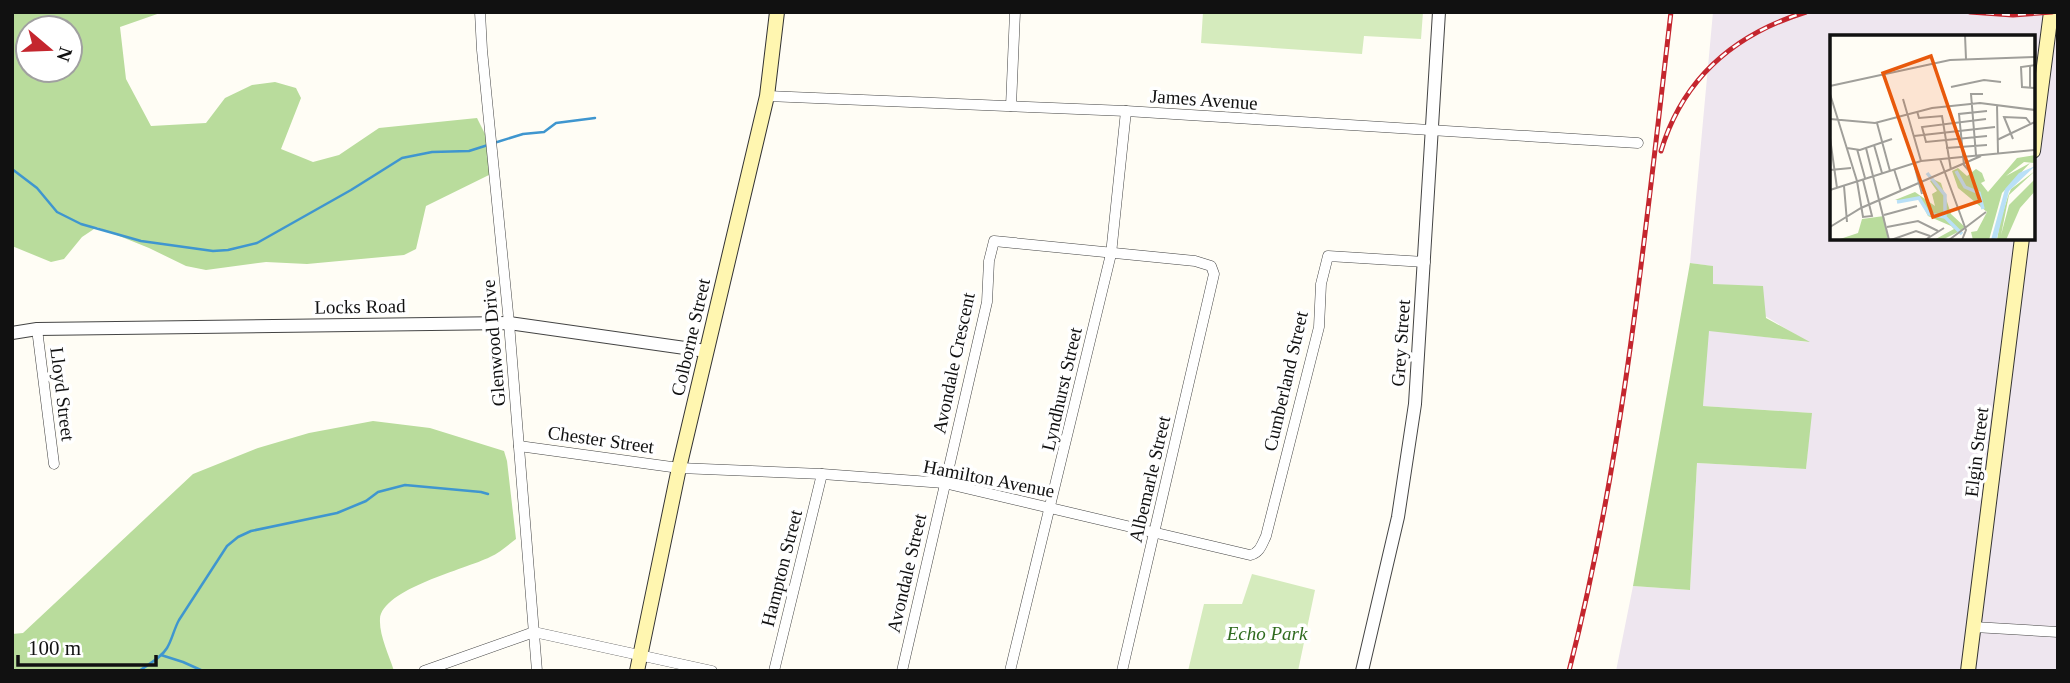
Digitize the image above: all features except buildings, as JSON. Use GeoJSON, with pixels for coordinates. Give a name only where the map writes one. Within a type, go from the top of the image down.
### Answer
{"type":"FeatureCollection","features":[{"type":"Feature","properties":{"kind":"main road","name":"Colborne Street"},"geometry":{"type":"LineString","coordinates":[[637,671],[679,468],[767,96],[777,12]]}},
{"type":"Feature","properties":{"kind":"main road"},"geometry":{"type":"LineString","coordinates":[[2035,136],[2051,12]]}},
{"type":"Feature","properties":{"kind":"main road","name":"Elgin Street"},"geometry":{"type":"LineString","coordinates":[[1968,671],[2022,240]]}},
{"type":"Feature","properties":{"kind":"street","name":"Glenwood Drive"},"geometry":{"type":"LineString","coordinates":[[480,12],[537,671]]}},
{"type":"Feature","properties":{"kind":"street"},"geometry":{"type":"LineString","coordinates":[[1011,106],[1015,12]]}},
{"type":"Feature","properties":{"kind":"street","name":"Grey Street"},"geometry":{"type":"LineString","coordinates":[[1362,671],[1406,475],[1416,391],[1439,12]]}},
{"type":"Feature","properties":{"kind":"street","name":"James Avenue"},"geometry":{"type":"LineString","coordinates":[[767,96],[1126,111],[1638,143]]}},
{"type":"Feature","properties":{"kind":"street","name":"Lyndhurst Street"},"geometry":{"type":"LineString","coordinates":[[1010,671],[1111,254],[1126,111]]}},
{"type":"Feature","properties":{"kind":"street","name":"Avondale Crescent"},"geometry":{"type":"LineString","coordinates":[[944,483],[987,302],[989,261],[994,242],[1111,254]]}},
{"type":"Feature","properties":{"kind":"street","name":"Albemarle Street"},"geometry":{"type":"LineString","coordinates":[[1111,254],[1195,261],[1211,266],[1214,274],[1122,671]]}},
{"type":"Feature","properties":{"kind":"street","name":"Cumberland Street"},"geometry":{"type":"LineString","coordinates":[[1246,555],[1255,554],[1266,536],[1319,327],[1321,284],[1328,256],[1425,262]]}},
{"type":"Feature","properties":{"kind":"street","name":"Locks Road"},"geometry":{"type":"LineString","coordinates":[[12,333],[37,330],[509,323],[706,351]]}},
{"type":"Feature","properties":{"kind":"street","name":"Lloyd Street"},"geometry":{"type":"LineString","coordinates":[[37,330],[54,464]]}},
{"type":"Feature","properties":{"kind":"street","name":"Chester Street"},"geometry":{"type":"LineString","coordinates":[[519,446],[679,468]]}},
{"type":"Feature","properties":{"kind":"street","name":"Hamilton Avenue"},"geometry":{"type":"LineString","coordinates":[[679,468],[944,483],[1246,555]]}},
{"type":"Feature","properties":{"kind":"street","name":"Hampton Street"},"geometry":{"type":"LineString","coordinates":[[774,671],[821,474]]}},
{"type":"Feature","properties":{"kind":"street","name":"Avondale Street"},"geometry":{"type":"LineString","coordinates":[[902,671],[944,483]]}},
{"type":"Feature","properties":{"kind":"street"},"geometry":{"type":"LineString","coordinates":[[1974,626],[2058,632]]}},
{"type":"Feature","properties":{"kind":"street"},"geometry":{"type":"LineString","coordinates":[[424,671],[534,632],[712,671]]}},
{"type":"Feature","properties":{"kind":"shaded area"},"geometry":{"type":"Polygon","coordinates":[[[1713,12],[2058,12],[2058,671],[1616,671],[1633,586],[1690,590],[1697,463],[1806,469],[1811,413],[1703,406],[1708,330],[1808,342],[1712,284],[1712,266],[1690,263],[1713,12]]]}},
{"type":"Feature","properties":{"kind":"green space"},"geometry":{"type":"Polygon","coordinates":[[[12,12],[163,12],[120,27],[126,79],[151,126],[206,123],[225,98],[252,85],[275,82],[296,88],[301,98],[281,149],[313,162],[339,155],[379,128],[477,118],[490,144],[491,174],[426,206],[416,249],[404,255],[307,264],[266,262],[206,270],[186,266],[97,227],[82,237],[64,259],[51,262],[12,246],[12,12]]]}},
{"type":"Feature","properties":{"kind":"green space"},"geometry":{"type":"Polygon","coordinates":[[[1203,12],[1423,12],[1421,39],[1364,36],[1362,54],[1201,43],[1203,12]]]}},
{"type":"Feature","properties":{"kind":"green space"},"geometry":{"type":"Polygon","coordinates":[[[1690,263],[1713,266],[1713,284],[1763,286],[1766,318],[1810,342],[1709,331],[1703,406],[1812,413],[1806,469],[1697,463],[1690,590],[1633,586],[1690,263]]]}},
{"type":"Feature","properties":{"kind":"green space"},"geometry":{"type":"Polygon","coordinates":[[[373,421],[430,428],[504,451],[516,539],[490,557],[409,589],[384,608],[380,619],[381,632],[394,671],[12,671],[12,634],[23,633],[193,474],[258,448],[309,433],[373,421]]]}},
{"type":"Feature","properties":{"kind":"green space","name":"Echo Park"},"geometry":{"type":"Polygon","coordinates":[[[1252,574],[1315,590],[1298,671],[1188,671],[1204,604],[1242,604],[1252,574]]]}},
{"type":"Feature","properties":{"kind":"waterway"},"geometry":{"type":"LineString","coordinates":[[494,143],[523,134],[544,132],[556,123],[595,118]]}},
{"type":"Feature","properties":{"kind":"waterway"},"geometry":{"type":"LineString","coordinates":[[12,169],[37,188],[57,212],[81,224],[141,241],[213,251],[257,243],[402,158],[432,152],[469,151],[488,145]]}},
{"type":"Feature","properties":{"kind":"waterway"},"geometry":{"type":"LineString","coordinates":[[139,671],[164,652],[179,620],[227,546],[238,537],[251,531],[337,513],[366,501],[378,492],[405,485],[488,494]]}},
{"type":"Feature","properties":{"kind":"waterway"},"geometry":{"type":"LineString","coordinates":[[161,655],[203,671]]}},
{"type":"Feature","properties":{"kind":"railway"},"geometry":{"type":"LineString","coordinates":[[1569,671],[1588,590],[1619,426],[1642,261],[1671,12]]}},
{"type":"Feature","properties":{"kind":"railway"},"geometry":{"type":"LineString","coordinates":[[1661,151],[1683,102],[1715,62],[1756,33],[1806,12]]}},
{"type":"Feature","properties":{"kind":"railway"},"geometry":{"type":"LineString","coordinates":[[1970,12],[2013,15],[2052,12]]}}]}
